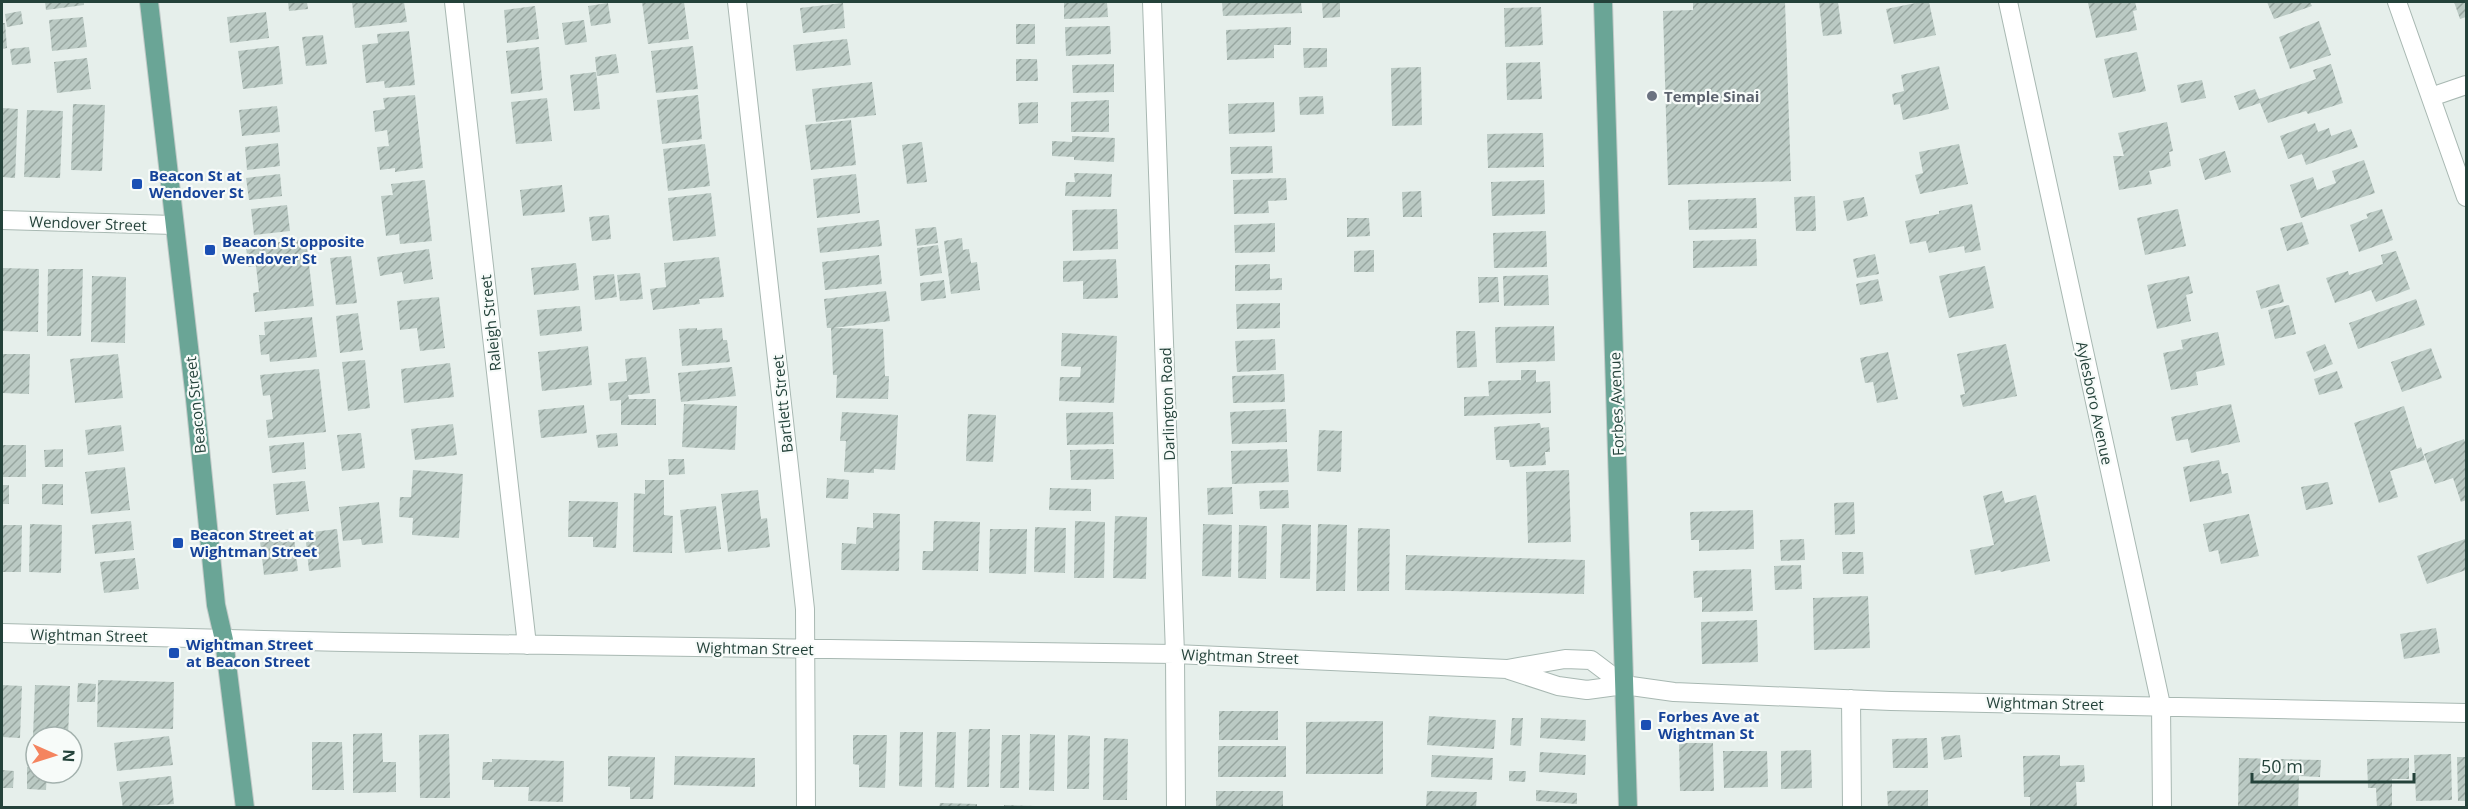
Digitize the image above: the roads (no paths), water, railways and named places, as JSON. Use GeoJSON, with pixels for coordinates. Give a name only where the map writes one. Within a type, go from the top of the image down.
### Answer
{"type":"FeatureCollection","features":[{"type":"Feature","properties":{"kind":"main road","name":"Beacon Street"},"geometry":{"type":"LineString","coordinates":[[148,2],[195,399],[216,605],[224,640],[245,807]]}},
{"type":"Feature","properties":{"kind":"main road","name":"Forbes Avenue"},"geometry":{"type":"LineString","coordinates":[[1603,2],[1628,807]]}},
{"type":"Feature","properties":{"kind":"street","name":"Raleigh Street"},"geometry":{"type":"LineString","coordinates":[[454,2],[527,645]]}},
{"type":"Feature","properties":{"kind":"street","name":"Bartlett Street"},"geometry":{"type":"LineString","coordinates":[[737,2],[805,609],[806,807]]}},
{"type":"Feature","properties":{"kind":"street","name":"Darlington Road"},"geometry":{"type":"LineString","coordinates":[[1152,2],[1175,654],[1176,807]]}},
{"type":"Feature","properties":{"kind":"street","name":"Aylesboro Avenue"},"geometry":{"type":"LineString","coordinates":[[2008,2],[2161,705],[2162,807]]}},
{"type":"Feature","properties":{"kind":"street"},"geometry":{"type":"LineString","coordinates":[[2397,2],[2466,197]]}},
{"type":"Feature","properties":{"kind":"street"},"geometry":{"type":"LineString","coordinates":[[2431,97],[2466,85]]}},
{"type":"Feature","properties":{"kind":"street","name":"Wendover Street"},"geometry":{"type":"LineString","coordinates":[[2,220],[174,225]]}},
{"type":"Feature","properties":{"kind":"street","name":"Wightman Street"},"geometry":{"type":"LineString","coordinates":[[2,633],[224,640],[1175,654],[1398,662],[1507,669],[1565,659],[1591,660],[1624,685]]}},
{"type":"Feature","properties":{"kind":"street","name":"Wightman Street"},"geometry":{"type":"LineString","coordinates":[[1507,669],[1558,686],[1587,690],[1624,685],[1674,692],[1851,699],[2466,713]]}},
{"type":"Feature","properties":{"kind":"street"},"geometry":{"type":"LineString","coordinates":[[1851,699],[1852,807]]}},
{"type":"Feature","properties":{"kind":"place","name":"Temple Sinai"},"geometry":{"type":"Point","coordinates":[1652,96]}},
{"type":"Feature","properties":{"kind":"place","name":"Beacon St at Wendover St"},"geometry":{"type":"Point","coordinates":[137,184]}},
{"type":"Feature","properties":{"kind":"place","name":"Beacon St opposite Wendover St"},"geometry":{"type":"Point","coordinates":[210,250]}},
{"type":"Feature","properties":{"kind":"place","name":"Beacon Street at Wightman Street"},"geometry":{"type":"Point","coordinates":[178,543]}},
{"type":"Feature","properties":{"kind":"place","name":"Wightman Street at Beacon Street"},"geometry":{"type":"Point","coordinates":[174,653]}},
{"type":"Feature","properties":{"kind":"place","name":"Forbes Ave at Wightman St"},"geometry":{"type":"Point","coordinates":[1646,725]}}]}
